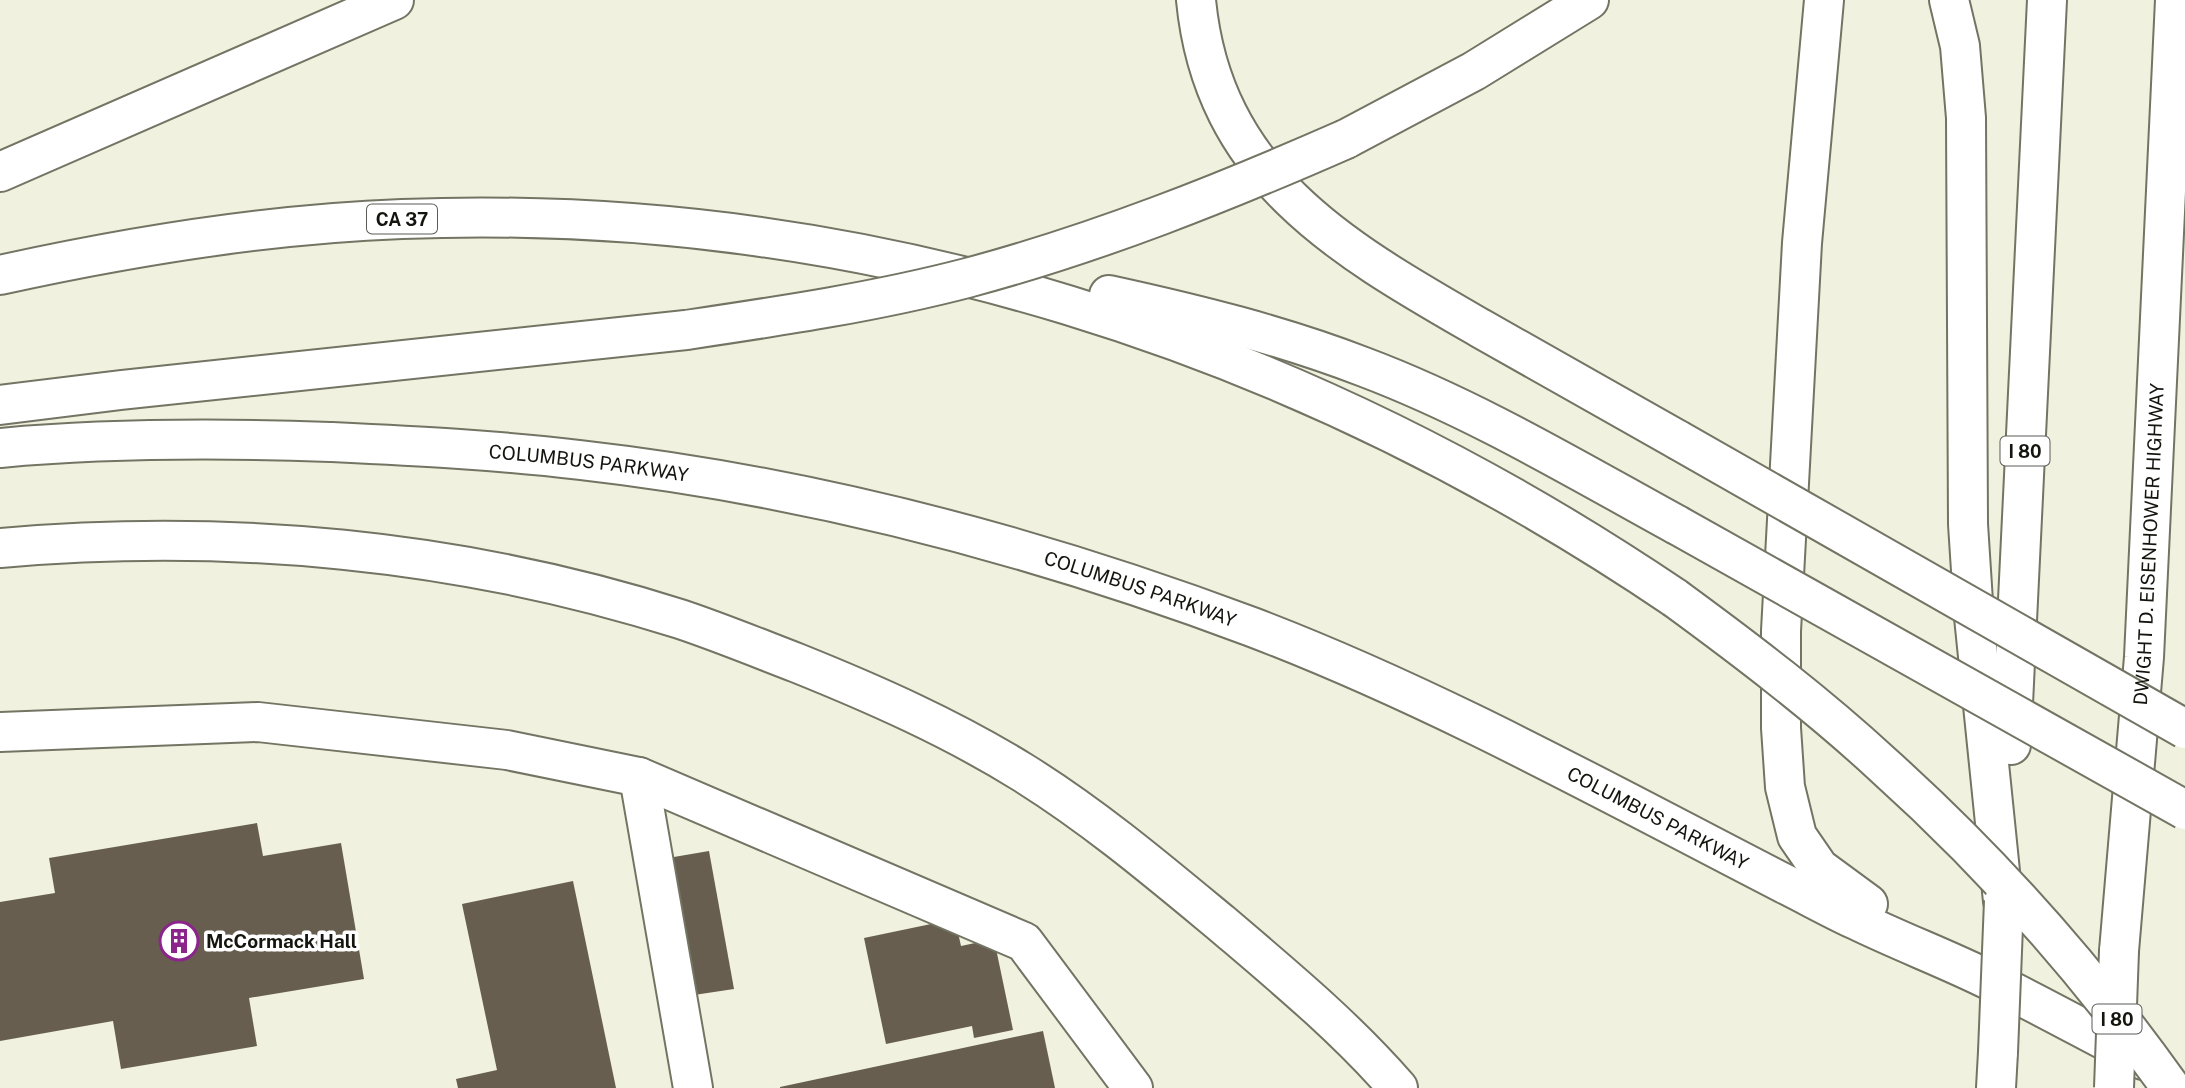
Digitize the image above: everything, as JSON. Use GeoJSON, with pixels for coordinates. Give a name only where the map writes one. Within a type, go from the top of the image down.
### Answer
{"type":"FeatureCollection","features":[{"type":"Feature","properties":{"kind":"main road"},"geometry":{"type":"LineString","coordinates":[[0,172],[394,0]]}},
{"type":"Feature","properties":{"kind":"main road"},"geometry":{"type":"LineString","coordinates":[[1196,0],[1207,64],[1221,102],[1242,140],[1263,169],[1301,210],[1334,237],[1409,288],[2185,729]]}},
{"type":"Feature","properties":{"kind":"main road"},"geometry":{"type":"LineString","coordinates":[[0,405],[686,330],[893,296],[1049,254],[1196,203],[1346,139],[1474,71],[1589,0]]}},
{"type":"Feature","properties":{"kind":"main road"},"geometry":{"type":"LineString","coordinates":[[1824,0],[1803,230],[1781,631],[1781,728],[1787,800],[1797,836],[1819,868],[1854,895],[1988,979]]}},
{"type":"Feature","properties":{"kind":"main road"},"geometry":{"type":"LineString","coordinates":[[1949,0],[1960,46],[1966,118],[1968,524],[1974,617],[2004,901]]}},
{"type":"Feature","properties":{"kind":"main road","name":"I 80"},"geometry":{"type":"LineString","coordinates":[[1997,1070],[2047,0]]}},
{"type":"Feature","properties":{"kind":"main road","name":"DWIGHT D. EISENHOWER HIGHWAY"},"geometry":{"type":"LineString","coordinates":[[2114,1088],[2119,951],[2144,657],[2175,0]]}},
{"type":"Feature","properties":{"kind":"main road","name":"CA 37"},"geometry":{"type":"LineString","coordinates":[[0,275],[231,233],[402,219],[567,219],[722,231],[807,243]]}},
{"type":"Feature","properties":{"kind":"main road"},"geometry":{"type":"LineString","coordinates":[[807,243],[1108,295],[1191,313],[1281,337],[1367,368],[1446,402],[1676,525],[2185,810]]}},
{"type":"Feature","properties":{"kind":"main road"},"geometry":{"type":"LineString","coordinates":[[807,243],[893,260],[1031,294],[1104,315],[1267,375],[1355,414],[1496,486],[1570,529],[1675,598],[1827,715],[1943,821],[1986,863],[2083,973],[2171,1088]]}},
{"type":"Feature","properties":{"kind":"main road","name":"COLUMBUS PARKWAY"},"geometry":{"type":"LineString","coordinates":[[0,447],[204,438],[399,445],[581,460],[668,472],[896,517],[1042,557],[1255,628],[1324,656],[1486,731],[1856,920],[1988,979],[2185,1082]]}},
{"type":"Feature","properties":{"kind":"main road"},"geometry":{"type":"LineString","coordinates":[[0,548],[129,540],[209,540],[369,551],[461,565],[604,597],[681,620],[755,647],[903,709],[998,758],[1061,798],[1115,837],[1273,967],[1334,1023],[1398,1088]]}},
{"type":"Feature","properties":{"kind":"main road"},"geometry":{"type":"LineString","coordinates":[[0,732],[258,722],[507,750],[639,777],[1024,942],[1133,1088]]}},
{"type":"Feature","properties":{"kind":"main road"},"geometry":{"type":"LineString","coordinates":[[639,777],[693,1088]]}},
{"type":"Feature","properties":{"kind":"building","name":"McCormack Hall"},"geometry":{"type":"Polygon","coordinates":[[[257,823],[263,856],[341,843],[364,979],[249,998],[257,1046],[121,1069],[113,1021],[0,1041],[0,902],[55,893],[49,858],[257,823]]]}},
{"type":"Feature","properties":{"kind":"building"},"geometry":{"type":"Polygon","coordinates":[[[709,851],[734,989],[694,995],[668,858],[709,851]]]}},
{"type":"Feature","properties":{"kind":"building"},"geometry":{"type":"Polygon","coordinates":[[[573,881],[616,1088],[458,1088],[456,1079],[497,1070],[462,904],[573,881]]]}},
{"type":"Feature","properties":{"kind":"building"},"geometry":{"type":"Polygon","coordinates":[[[955,919],[961,946],[994,939],[1013,1030],[974,1038],[972,1026],[886,1044],[864,938],[955,919]]]}},
{"type":"Feature","properties":{"kind":"building"},"geometry":{"type":"Polygon","coordinates":[[[1043,1031],[1055,1088],[780,1088],[780,1087],[1043,1031]]]}},
{"type":"Feature","properties":{"kind":"place","name":"McCormack Hall"},"geometry":{"type":"Point","coordinates":[179,941]}}]}
